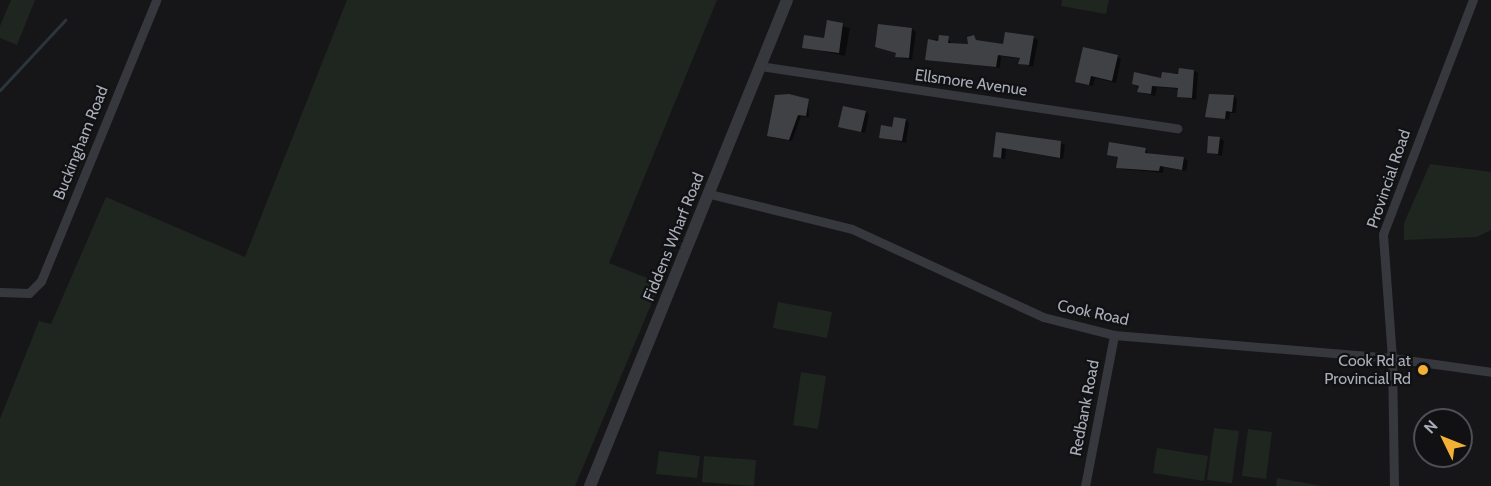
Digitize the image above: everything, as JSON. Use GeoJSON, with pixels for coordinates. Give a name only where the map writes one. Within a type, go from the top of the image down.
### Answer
{"type":"FeatureCollection","features":[{"type":"Feature","properties":{"kind":"street","name":"Buckingham Road"},"geometry":{"type":"LineString","coordinates":[[0,292],[29,293],[41,281],[156,0]]}},
{"type":"Feature","properties":{"kind":"street","name":"Fiddens Wharf Road"},"geometry":{"type":"LineString","coordinates":[[590,486],[710,195],[787,0]]}},
{"type":"Feature","properties":{"kind":"street","name":"Provincial Road"},"geometry":{"type":"LineString","coordinates":[[1394,486],[1392,358],[1383,234],[1473,0]]}},
{"type":"Feature","properties":{"kind":"street","name":"Ellsmore Avenue"},"geometry":{"type":"LineString","coordinates":[[760,66],[1177,128]]}},
{"type":"Feature","properties":{"kind":"street","name":"Cook Road"},"geometry":{"type":"LineString","coordinates":[[710,195],[852,229],[1043,317],[1114,335],[1392,358],[1491,372]]}},
{"type":"Feature","properties":{"kind":"street","name":"Redbank Road"},"geometry":{"type":"LineString","coordinates":[[1085,486],[1114,335]]}},
{"type":"Feature","properties":{"kind":"shaded area"},"geometry":{"type":"Polygon","coordinates":[[[11,0],[35,0],[17,45],[0,38],[0,26],[11,0]]]}},
{"type":"Feature","properties":{"kind":"shaded area"},"geometry":{"type":"Polygon","coordinates":[[[347,0],[717,0],[609,263],[660,283],[575,486],[0,486],[0,419],[39,321],[51,324],[106,197],[245,257],[347,0]]]}},
{"type":"Feature","properties":{"kind":"shaded area"},"geometry":{"type":"Polygon","coordinates":[[[1062,0],[1109,0],[1106,14],[1061,6],[1062,0]]]}},
{"type":"Feature","properties":{"kind":"shaded area"},"geometry":{"type":"Polygon","coordinates":[[[1430,164],[1491,172],[1491,230],[1477,237],[1404,240],[1404,223],[1430,164]]]}},
{"type":"Feature","properties":{"kind":"shaded area"},"geometry":{"type":"Polygon","coordinates":[[[778,302],[832,312],[827,338],[773,328],[778,302]]]}},
{"type":"Feature","properties":{"kind":"shaded area"},"geometry":{"type":"Polygon","coordinates":[[[801,372],[826,376],[818,429],[793,425],[801,372]]]}},
{"type":"Feature","properties":{"kind":"shaded area"},"geometry":{"type":"Polygon","coordinates":[[[1214,428],[1239,431],[1232,483],[1207,480],[1214,428]]]}},
{"type":"Feature","properties":{"kind":"shaded area"},"geometry":{"type":"Polygon","coordinates":[[[1248,429],[1272,432],[1266,479],[1242,476],[1248,429]]]}},
{"type":"Feature","properties":{"kind":"shaded area"},"geometry":{"type":"Polygon","coordinates":[[[1157,448],[1208,456],[1204,481],[1153,473],[1157,448]]]}},
{"type":"Feature","properties":{"kind":"shaded area"},"geometry":{"type":"Polygon","coordinates":[[[659,451],[700,456],[697,478],[656,474],[659,451]]]}},
{"type":"Feature","properties":{"kind":"shaded area"},"geometry":{"type":"Polygon","coordinates":[[[704,456],[756,460],[754,486],[702,482],[704,456]]]}},
{"type":"Feature","properties":{"kind":"shaded area"},"geometry":{"type":"Polygon","coordinates":[[[1277,478],[1323,486],[1276,486],[1277,478]]]}},
{"type":"Feature","properties":{"kind":"building"},"geometry":{"type":"Polygon","coordinates":[[[827,20],[843,23],[839,53],[802,48],[804,35],[824,38],[827,20]]]}},
{"type":"Feature","properties":{"kind":"building"},"geometry":{"type":"Polygon","coordinates":[[[878,24],[912,28],[909,58],[895,57],[896,53],[875,47],[878,24]]]}},
{"type":"Feature","properties":{"kind":"building"},"geometry":{"type":"Polygon","coordinates":[[[1005,32],[1034,36],[1029,65],[1018,64],[1020,58],[998,55],[996,67],[925,60],[928,39],[938,41],[939,35],[949,36],[948,43],[968,44],[967,37],[974,35],[976,40],[1003,44],[1005,32]]]}},
{"type":"Feature","properties":{"kind":"building"},"geometry":{"type":"Polygon","coordinates":[[[1083,47],[1118,55],[1112,81],[1091,76],[1089,85],[1075,82],[1083,47]]]}},
{"type":"Feature","properties":{"kind":"building"},"geometry":{"type":"Polygon","coordinates":[[[1179,68],[1194,70],[1192,98],[1177,97],[1178,88],[1152,86],[1151,94],[1137,92],[1139,86],[1132,84],[1134,72],[1161,78],[1162,72],[1178,74],[1179,68]]]}},
{"type":"Feature","properties":{"kind":"building"},"geometry":{"type":"Polygon","coordinates":[[[789,94],[809,99],[806,116],[798,115],[789,140],[767,136],[775,95],[789,94]]]}},
{"type":"Feature","properties":{"kind":"building"},"geometry":{"type":"Polygon","coordinates":[[[1209,94],[1234,95],[1232,112],[1226,111],[1225,119],[1205,117],[1209,94]]]}},
{"type":"Feature","properties":{"kind":"building"},"geometry":{"type":"Polygon","coordinates":[[[843,106],[866,111],[861,132],[838,127],[843,106]]]}},
{"type":"Feature","properties":{"kind":"building"},"geometry":{"type":"Polygon","coordinates":[[[894,117],[906,119],[902,141],[879,138],[881,125],[892,127],[894,117]]]}},
{"type":"Feature","properties":{"kind":"building"},"geometry":{"type":"Polygon","coordinates":[[[996,132],[1061,141],[1060,158],[1002,148],[1001,158],[993,157],[996,132]]]}},
{"type":"Feature","properties":{"kind":"building"},"geometry":{"type":"Polygon","coordinates":[[[1208,136],[1220,137],[1218,154],[1207,153],[1208,136]]]}},
{"type":"Feature","properties":{"kind":"building"},"geometry":{"type":"Polygon","coordinates":[[[1109,142],[1146,148],[1145,153],[1184,157],[1182,170],[1160,166],[1159,171],[1116,168],[1118,157],[1107,155],[1109,142]]]}},
{"type":"Feature","properties":{"kind":"waterway"},"geometry":{"type":"LineString","coordinates":[[0,90],[65,20]]}},
{"type":"Feature","properties":{"kind":"place","name":"Cook Rd at Provincial Rd"},"geometry":{"type":"Point","coordinates":[1423,370]}}]}
